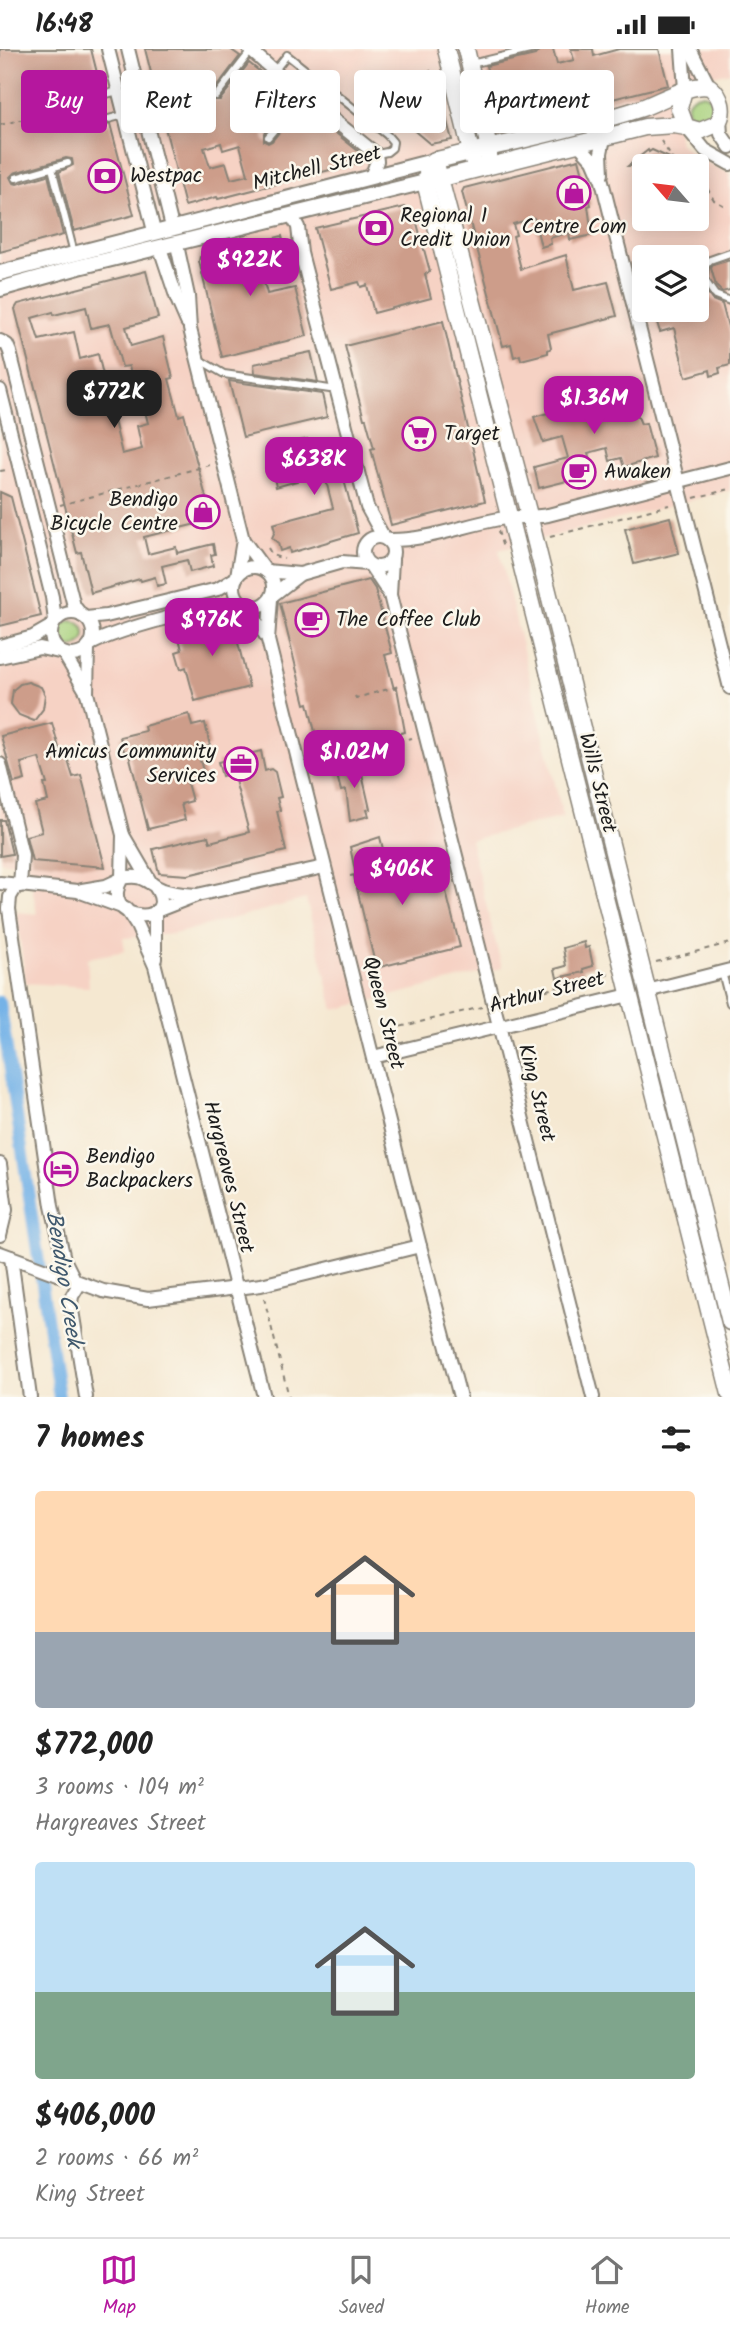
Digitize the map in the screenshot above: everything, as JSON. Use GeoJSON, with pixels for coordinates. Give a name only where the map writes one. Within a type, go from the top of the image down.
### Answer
{"type":"FeatureCollection","features":[{"type":"Feature","properties":{"kind":"main road"},"geometry":{"type":"LineString","coordinates":[[446,49],[477,169],[486,160],[489,148],[468,57]]}},
{"type":"Feature","properties":{"kind":"main road"},"geometry":{"type":"LineString","coordinates":[[710,87],[721,99],[723,117],[705,130],[687,128],[679,107],[685,90],[697,85],[730,85]]}},
{"type":"Feature","properties":{"kind":"main road","name":"Mitchell Street"},"geometry":{"type":"LineString","coordinates":[[434,161],[631,111],[685,90]]}},
{"type":"Feature","properties":{"kind":"main road","name":"Mitchell Street"},"geometry":{"type":"LineString","coordinates":[[433,180],[645,127],[674,125],[687,128]]}},
{"type":"Feature","properties":{"kind":"main road"},"geometry":{"type":"LineString","coordinates":[[433,180],[434,161]]}},
{"type":"Feature","properties":{"kind":"main road","name":"Wills Street"},"geometry":{"type":"LineString","coordinates":[[433,180],[530,519],[730,1322]]}},
{"type":"Feature","properties":{"kind":"main road","name":"Wills Street"},"geometry":{"type":"LineString","coordinates":[[433,180],[499,470],[503,522],[629,995],[730,1394]]}},
{"type":"Feature","properties":{"kind":"main road"},"geometry":{"type":"LineString","coordinates":[[499,470],[516,466]]}},
{"type":"Feature","properties":{"kind":"main road","name":"Arthur Street"},"geometry":{"type":"LineString","coordinates":[[629,995],[647,991]]}},
{"type":"Feature","properties":{"kind":"street"},"geometry":{"type":"LineString","coordinates":[[107,49],[121,103]]}},
{"type":"Feature","properties":{"kind":"street"},"geometry":{"type":"LineString","coordinates":[[128,49],[177,245],[188,296],[190,329]]}},
{"type":"Feature","properties":{"kind":"street"},"geometry":{"type":"LineString","coordinates":[[682,49],[685,90]]}},
{"type":"Feature","properties":{"kind":"street"},"geometry":{"type":"LineString","coordinates":[[690,49],[710,87]]}},
{"type":"Feature","properties":{"kind":"street"},"geometry":{"type":"LineString","coordinates":[[250,50],[275,70]]}},
{"type":"Feature","properties":{"kind":"street"},"geometry":{"type":"LineString","coordinates":[[723,117],[721,134],[730,147]]}},
{"type":"Feature","properties":{"kind":"street"},"geometry":{"type":"LineString","coordinates":[[687,128],[705,150],[730,165]]}},
{"type":"Feature","properties":{"kind":"street"},"geometry":{"type":"LineString","coordinates":[[340,129],[376,154],[377,161],[371,177]]}},
{"type":"Feature","properties":{"kind":"street"},"geometry":{"type":"LineString","coordinates":[[129,133],[154,232],[190,329],[243,540],[274,582],[272,597]]}},
{"type":"Feature","properties":{"kind":"street"},"geometry":{"type":"LineString","coordinates":[[602,181],[601,153],[604,138]]}},
{"type":"Feature","properties":{"kind":"street"},"geometry":{"type":"LineString","coordinates":[[579,145],[593,160],[602,181],[730,688]]}},
{"type":"Feature","properties":{"kind":"street","name":"Mitchell Street"},"geometry":{"type":"LineString","coordinates":[[0,273],[434,161]]}},
{"type":"Feature","properties":{"kind":"street","name":"Mitchell Street"},"geometry":{"type":"LineString","coordinates":[[0,289],[433,180]]}},
{"type":"Feature","properties":{"kind":"street"},"geometry":{"type":"LineString","coordinates":[[273,202],[292,216],[297,225],[301,253],[367,507],[392,547],[393,559]]}},
{"type":"Feature","properties":{"kind":"street"},"geometry":{"type":"LineString","coordinates":[[3,345],[74,606],[93,630],[87,693]]}},
{"type":"Feature","properties":{"kind":"street"},"geometry":{"type":"LineString","coordinates":[[0,390],[52,597],[54,623],[51,639],[87,693],[123,835],[121,878],[117,893],[125,909]]}},
{"type":"Feature","properties":{"kind":"street"},"geometry":{"type":"LineString","coordinates":[[0,657],[40,648],[77,655],[111,634],[222,605],[260,607],[300,575],[342,562],[374,537],[422,538],[530,519],[730,468]]}},
{"type":"Feature","properties":{"kind":"street"},"geometry":{"type":"LineString","coordinates":[[342,562],[379,566],[422,538]]}},
{"type":"Feature","properties":{"kind":"street"},"geometry":{"type":"LineString","coordinates":[[243,540],[236,596],[245,605]]}},
{"type":"Feature","properties":{"kind":"street"},"geometry":{"type":"LineString","coordinates":[[364,546],[363,555],[369,564]]}},
{"type":"Feature","properties":{"kind":"street","name":"King Street"},"geometry":{"type":"LineString","coordinates":[[393,559],[390,595],[593,1397]]}},
{"type":"Feature","properties":{"kind":"street","name":"King Street"},"geometry":{"type":"LineString","coordinates":[[369,564],[390,595]]}},
{"type":"Feature","properties":{"kind":"street"},"geometry":{"type":"LineString","coordinates":[[0,646],[33,637],[67,614],[84,617],[106,616],[218,589],[247,568],[259,567],[300,575]]}},
{"type":"Feature","properties":{"kind":"street","name":"Queen Street"},"geometry":{"type":"LineString","coordinates":[[268,640],[272,597]]}},
{"type":"Feature","properties":{"kind":"street","name":"Queen Street"},"geometry":{"type":"LineString","coordinates":[[245,605],[268,640],[460,1397]]}},
{"type":"Feature","properties":{"kind":"street"},"geometry":{"type":"LineString","coordinates":[[0,764],[22,855],[18,885],[10,897],[9,909],[25,1032],[52,1206],[64,1259],[77,1282],[71,1304],[86,1397]]}},
{"type":"Feature","properties":{"kind":"street"},"geometry":{"type":"LineString","coordinates":[[123,835],[160,898],[156,911]]}},
{"type":"Feature","properties":{"kind":"street"},"geometry":{"type":"LineString","coordinates":[[0,883],[78,891],[140,917],[197,895],[324,867]]}},
{"type":"Feature","properties":{"kind":"street"},"geometry":{"type":"LineString","coordinates":[[78,891],[106,886],[121,878],[141,876],[171,892],[197,895]]}},
{"type":"Feature","properties":{"kind":"street","name":"Hargreaves Street"},"geometry":{"type":"LineString","coordinates":[[125,909],[140,932],[155,966],[264,1397]]}},
{"type":"Feature","properties":{"kind":"street","name":"Hargreaves Street"},"geometry":{"type":"LineString","coordinates":[[155,966],[156,911]]}},
{"type":"Feature","properties":{"kind":"street","name":"Arthur Street"},"geometry":{"type":"LineString","coordinates":[[647,991],[726,971]]}},
{"type":"Feature","properties":{"kind":"street","name":"Arthur Street"},"geometry":{"type":"LineString","coordinates":[[373,1057],[629,995]]}},
{"type":"Feature","properties":{"kind":"street"},"geometry":{"type":"LineString","coordinates":[[0,1164],[6,1210],[0,1235]]}},
{"type":"Feature","properties":{"kind":"street"},"geometry":{"type":"LineString","coordinates":[[5,1255],[122,1296],[148,1299],[261,1285],[420,1247]]}},
{"type":"Feature","properties":{"kind":"street"},"geometry":{"type":"LineString","coordinates":[[5,1255],[30,1397]]}},
{"type":"Feature","properties":{"kind":"lane"},"geometry":{"type":"LineString","coordinates":[[468,57],[534,49]]}},
{"type":"Feature","properties":{"kind":"lane"},"geometry":{"type":"LineString","coordinates":[[216,96],[250,50]]}},
{"type":"Feature","properties":{"kind":"lane"},"geometry":{"type":"LineString","coordinates":[[275,70],[285,52],[391,138],[391,150],[376,154]]}},
{"type":"Feature","properties":{"kind":"lane"},"geometry":{"type":"LineString","coordinates":[[107,94],[118,91]]}},
{"type":"Feature","properties":{"kind":"lane"},"geometry":{"type":"LineString","coordinates":[[268,137],[271,133]]}},
{"type":"Feature","properties":{"kind":"lane"},"geometry":{"type":"LineString","coordinates":[[16,178],[68,163]]}},
{"type":"Feature","properties":{"kind":"lane"},"geometry":{"type":"LineString","coordinates":[[52,168],[74,253]]}},
{"type":"Feature","properties":{"kind":"lane"},"geometry":{"type":"LineString","coordinates":[[730,253],[710,260],[705,266],[704,279],[715,295],[730,301]]}},
{"type":"Feature","properties":{"kind":"lane"},"geometry":{"type":"LineString","coordinates":[[198,359],[224,374],[337,390]]}},
{"type":"Feature","properties":{"kind":"lane"},"geometry":{"type":"LineString","coordinates":[[726,971],[730,1003]]}},
{"type":"Feature","properties":{"kind":"path"},"geometry":{"type":"LineString","coordinates":[[0,125],[21,120]]}},
{"type":"Feature","properties":{"kind":"path"},"geometry":{"type":"LineString","coordinates":[[660,138],[670,154]]}},
{"type":"Feature","properties":{"kind":"path"},"geometry":{"type":"LineString","coordinates":[[709,191],[714,200],[725,206]]}},
{"type":"Feature","properties":{"kind":"path"},"geometry":{"type":"LineString","coordinates":[[49,508],[223,462]]}},
{"type":"Feature","properties":{"kind":"path"},"geometry":{"type":"LineString","coordinates":[[0,471],[6,470]]}},
{"type":"Feature","properties":{"kind":"path"},"geometry":{"type":"LineString","coordinates":[[692,498],[730,489]]}},
{"type":"Feature","properties":{"kind":"path"},"geometry":{"type":"LineString","coordinates":[[544,538],[674,503]]}},
{"type":"Feature","properties":{"kind":"path"},"geometry":{"type":"LineString","coordinates":[[501,548],[503,522]]}},
{"type":"Feature","properties":{"kind":"path"},"geometry":{"type":"LineString","coordinates":[[268,548],[272,555],[284,559]]}},
{"type":"Feature","properties":{"kind":"path"},"geometry":{"type":"LineString","coordinates":[[355,696],[356,698],[399,686]]}},
{"type":"Feature","properties":{"kind":"path"},"geometry":{"type":"LineString","coordinates":[[300,766],[412,738]]}},
{"type":"Feature","properties":{"kind":"path"},"geometry":{"type":"LineString","coordinates":[[350,876],[399,865],[403,867]]}},
{"type":"Feature","properties":{"kind":"path"},"geometry":{"type":"LineString","coordinates":[[650,964],[730,943]]}},
{"type":"Feature","properties":{"kind":"path"},"geometry":{"type":"LineString","coordinates":[[656,962],[658,969]]}},
{"type":"Feature","properties":{"kind":"path"},"geometry":{"type":"LineString","coordinates":[[508,1000],[617,972]]}},
{"type":"Feature","properties":{"kind":"path"},"geometry":{"type":"LineString","coordinates":[[391,1029],[488,1005]]}},
{"type":"Feature","properties":{"kind":"path"},"geometry":{"type":"LineString","coordinates":[[262,1290],[289,1397]]}},
{"type":"Feature","properties":{"kind":"shaded area"},"geometry":{"type":"Polygon","coordinates":[[[0,49],[730,49],[730,72],[670,86],[680,144],[693,154],[632,154],[632,231],[709,231],[709,164],[730,174],[730,490],[499,550],[563,817],[470,840],[502,968],[334,1010],[306,899],[174,934],[123,938],[125,951],[87,958],[89,987],[26,983],[16,912],[37,914],[28,864],[0,861],[0,49]]]}},
{"type":"Feature","properties":{"kind":"green space"},"geometry":{"type":"Polygon","coordinates":[[[701,94],[711,98],[715,108],[711,118],[701,122],[691,118],[687,108],[691,98],[701,94]]]}},
{"type":"Feature","properties":{"kind":"green space"},"geometry":{"type":"Polygon","coordinates":[[[72,621],[81,625],[85,634],[81,643],[72,647],[63,643],[59,634],[63,625],[72,621]]]}},
{"type":"Feature","properties":{"kind":"building"},"geometry":{"type":"Polygon","coordinates":[[[0,49],[91,49],[96,70],[21,70],[21,133],[107,133],[107,125],[110,124],[134,215],[74,231],[59,172],[73,165],[72,159],[66,158],[14,173],[10,177],[13,183],[17,184],[48,175],[63,235],[0,252],[0,49]]]}},
{"type":"Feature","properties":{"kind":"building"},"geometry":{"type":"Polygon","coordinates":[[[145,49],[230,49],[240,56],[216,88],[216,70],[150,70],[145,49]]]}},
{"type":"Feature","properties":{"kind":"building"},"geometry":{"type":"Polygon","coordinates":[[[540,49],[553,49],[557,64],[574,60],[571,49],[593,49],[594,56],[619,49],[659,49],[668,85],[614,99],[614,70],[487,70],[486,66],[535,55],[540,49]]]}},
{"type":"Feature","properties":{"kind":"building"},"geometry":{"type":"Polygon","coordinates":[[[249,63],[258,70],[244,70],[249,63]]]}},
{"type":"Feature","properties":{"kind":"building"},"geometry":{"type":"Polygon","coordinates":[[[230,87],[230,133],[264,133],[264,141],[268,143],[278,133],[336,133],[363,155],[361,162],[218,199],[217,197],[185,206],[166,133],[216,133],[216,100],[220,100],[230,87]],[[221,143],[204,148],[210,167],[226,163],[231,179],[248,175],[240,145],[223,150],[221,143]]]}},
{"type":"Feature","properties":{"kind":"building"},"geometry":{"type":"Polygon","coordinates":[[[446,118],[452,140],[430,144],[417,133],[446,133],[446,118]]]}},
{"type":"Feature","properties":{"kind":"building"},"geometry":{"type":"Polygon","coordinates":[[[652,150],[661,154],[643,154],[652,150]]]}},
{"type":"Feature","properties":{"kind":"building"},"geometry":{"type":"Polygon","coordinates":[[[579,159],[591,205],[588,206],[592,235],[570,240],[569,232],[550,238],[551,244],[541,247],[534,218],[513,224],[516,235],[513,236],[521,269],[566,255],[574,290],[608,282],[617,316],[548,334],[551,348],[548,353],[521,360],[520,355],[514,357],[511,344],[503,346],[462,192],[464,188],[579,159]]]}},
{"type":"Feature","properties":{"kind":"building"},"geometry":{"type":"Polygon","coordinates":[[[405,207],[414,212],[430,272],[425,274],[431,298],[374,313],[367,285],[361,287],[359,282],[331,289],[315,228],[405,207]]]}},
{"type":"Feature","properties":{"kind":"building"},"geometry":{"type":"Polygon","coordinates":[[[282,236],[289,266],[262,274],[267,294],[295,288],[307,336],[222,357],[200,257],[282,236]]]}},
{"type":"Feature","properties":{"kind":"building"},"geometry":{"type":"Polygon","coordinates":[[[730,260],[730,290],[722,292],[716,286],[711,268],[730,260]]]}},
{"type":"Feature","properties":{"kind":"building"},"geometry":{"type":"Polygon","coordinates":[[[146,271],[158,318],[126,327],[131,346],[163,337],[173,378],[169,379],[179,416],[184,414],[212,520],[144,537],[148,554],[176,547],[177,553],[213,544],[213,566],[190,572],[187,560],[162,566],[166,584],[157,586],[155,577],[91,593],[81,552],[77,553],[15,309],[18,304],[146,271]],[[86,307],[32,318],[39,340],[74,332],[80,359],[98,354],[122,454],[142,449],[137,426],[148,423],[139,387],[134,388],[129,366],[122,367],[110,324],[91,328],[86,307]]]}},
{"type":"Feature","properties":{"kind":"building"},"geometry":{"type":"Polygon","coordinates":[[[709,296],[712,300],[722,304],[730,334],[730,365],[719,368],[720,373],[711,376],[710,370],[686,377],[674,328],[660,332],[657,322],[709,322],[709,296]]]}},
{"type":"Feature","properties":{"kind":"building","name":"Target"},"geometry":{"type":"Polygon","coordinates":[[[443,321],[485,501],[391,525],[371,449],[374,448],[345,346],[443,321]]]}},
{"type":"Feature","properties":{"kind":"building"},"geometry":{"type":"Polygon","coordinates":[[[311,352],[318,382],[255,373],[254,364],[311,352]]]}},
{"type":"Feature","properties":{"kind":"building"},"geometry":{"type":"Polygon","coordinates":[[[229,381],[322,394],[327,417],[243,437],[229,381]]]}},
{"type":"Feature","properties":{"kind":"building"},"geometry":{"type":"Polygon","coordinates":[[[637,387],[640,398],[636,399],[638,405],[634,407],[641,424],[646,423],[655,458],[624,467],[621,458],[610,461],[607,448],[588,453],[592,466],[584,468],[587,476],[539,488],[534,467],[568,458],[562,437],[543,442],[534,417],[637,387]]]}},
{"type":"Feature","properties":{"kind":"building"},"geometry":{"type":"Polygon","coordinates":[[[333,438],[358,533],[290,553],[289,548],[280,551],[278,543],[272,538],[275,531],[273,524],[333,508],[323,469],[296,476],[297,481],[276,487],[271,463],[276,462],[275,457],[285,455],[282,446],[307,439],[308,444],[333,438]]]}},
{"type":"Feature","properties":{"kind":"building"},"geometry":{"type":"Polygon","coordinates":[[[0,492],[11,497],[41,616],[0,626],[0,492]]]}},
{"type":"Feature","properties":{"kind":"building"},"geometry":{"type":"Polygon","coordinates":[[[670,517],[679,553],[634,564],[625,529],[670,517]]]}},
{"type":"Feature","properties":{"kind":"building"},"geometry":{"type":"Polygon","coordinates":[[[369,580],[375,589],[392,653],[385,655],[394,689],[397,688],[405,732],[320,752],[280,603],[369,580]]]}},
{"type":"Feature","properties":{"kind":"building"},"geometry":{"type":"Polygon","coordinates":[[[231,615],[249,687],[195,701],[186,667],[181,669],[176,652],[182,650],[177,630],[231,615]]]}},
{"type":"Feature","properties":{"kind":"building"},"geometry":{"type":"Polygon","coordinates":[[[28,682],[41,687],[45,695],[43,709],[34,721],[19,715],[11,704],[13,690],[28,682]]]}},
{"type":"Feature","properties":{"kind":"building"},"geometry":{"type":"Polygon","coordinates":[[[189,714],[192,726],[205,723],[210,746],[197,749],[205,778],[187,783],[192,801],[181,804],[185,820],[148,829],[129,754],[124,751],[120,737],[145,731],[144,726],[189,714]]]}},
{"type":"Feature","properties":{"kind":"building"},"geometry":{"type":"Polygon","coordinates":[[[52,723],[61,755],[66,754],[73,777],[81,775],[105,867],[32,861],[26,836],[42,832],[35,804],[48,801],[44,784],[47,784],[39,758],[21,763],[25,780],[14,783],[1,736],[52,723]]]}},
{"type":"Feature","properties":{"kind":"building"},"geometry":{"type":"Polygon","coordinates":[[[261,751],[265,771],[271,769],[275,772],[281,797],[277,798],[280,810],[277,811],[286,851],[188,875],[159,873],[153,849],[208,836],[210,842],[249,832],[233,773],[222,776],[218,762],[261,751]]]}},
{"type":"Feature","properties":{"kind":"building"},"geometry":{"type":"Polygon","coordinates":[[[359,761],[370,809],[367,810],[369,816],[350,821],[346,790],[341,791],[336,771],[337,768],[359,761]]]}},
{"type":"Feature","properties":{"kind":"building"},"geometry":{"type":"Polygon","coordinates":[[[0,820],[4,820],[12,854],[0,856],[0,820]]]}},
{"type":"Feature","properties":{"kind":"building"},"geometry":{"type":"Polygon","coordinates":[[[380,837],[389,873],[438,860],[460,947],[376,968],[354,876],[356,875],[350,847],[380,837]]]}},
{"type":"Feature","properties":{"kind":"building"},"geometry":{"type":"Polygon","coordinates":[[[584,942],[585,948],[589,947],[593,966],[583,969],[584,972],[557,978],[555,969],[566,966],[563,948],[584,942]]]}},
{"type":"Feature","properties":{"kind":"waterway","name":"Bendigo Creek"},"geometry":{"type":"LineString","coordinates":[[0,1002],[59,1397]]}},
{"type":"Feature","properties":{"kind":"place","name":"Westpac"},"geometry":{"type":"Point","coordinates":[105,176]}},
{"type":"Feature","properties":{"kind":"place","name":"Centre Com"},"geometry":{"type":"Point","coordinates":[574,193]}},
{"type":"Feature","properties":{"kind":"place","name":"Regional 1 Credit Union"},"geometry":{"type":"Point","coordinates":[376,228]}},
{"type":"Feature","properties":{"kind":"place","name":"Target"},"geometry":{"type":"Point","coordinates":[419,434]}},
{"type":"Feature","properties":{"kind":"place","name":"Awaken"},"geometry":{"type":"Point","coordinates":[579,472]}},
{"type":"Feature","properties":{"kind":"place","name":"Bendigo Bicycle Centre"},"geometry":{"type":"Point","coordinates":[203,512]}},
{"type":"Feature","properties":{"kind":"place","name":"The Coffee Club"},"geometry":{"type":"Point","coordinates":[312,620]}},
{"type":"Feature","properties":{"kind":"place","name":"Amicus Community Services"},"geometry":{"type":"Point","coordinates":[241,764]}},
{"type":"Feature","properties":{"kind":"place","name":"Bendigo Backpackers"},"geometry":{"type":"Point","coordinates":[61,1169]}}]}
